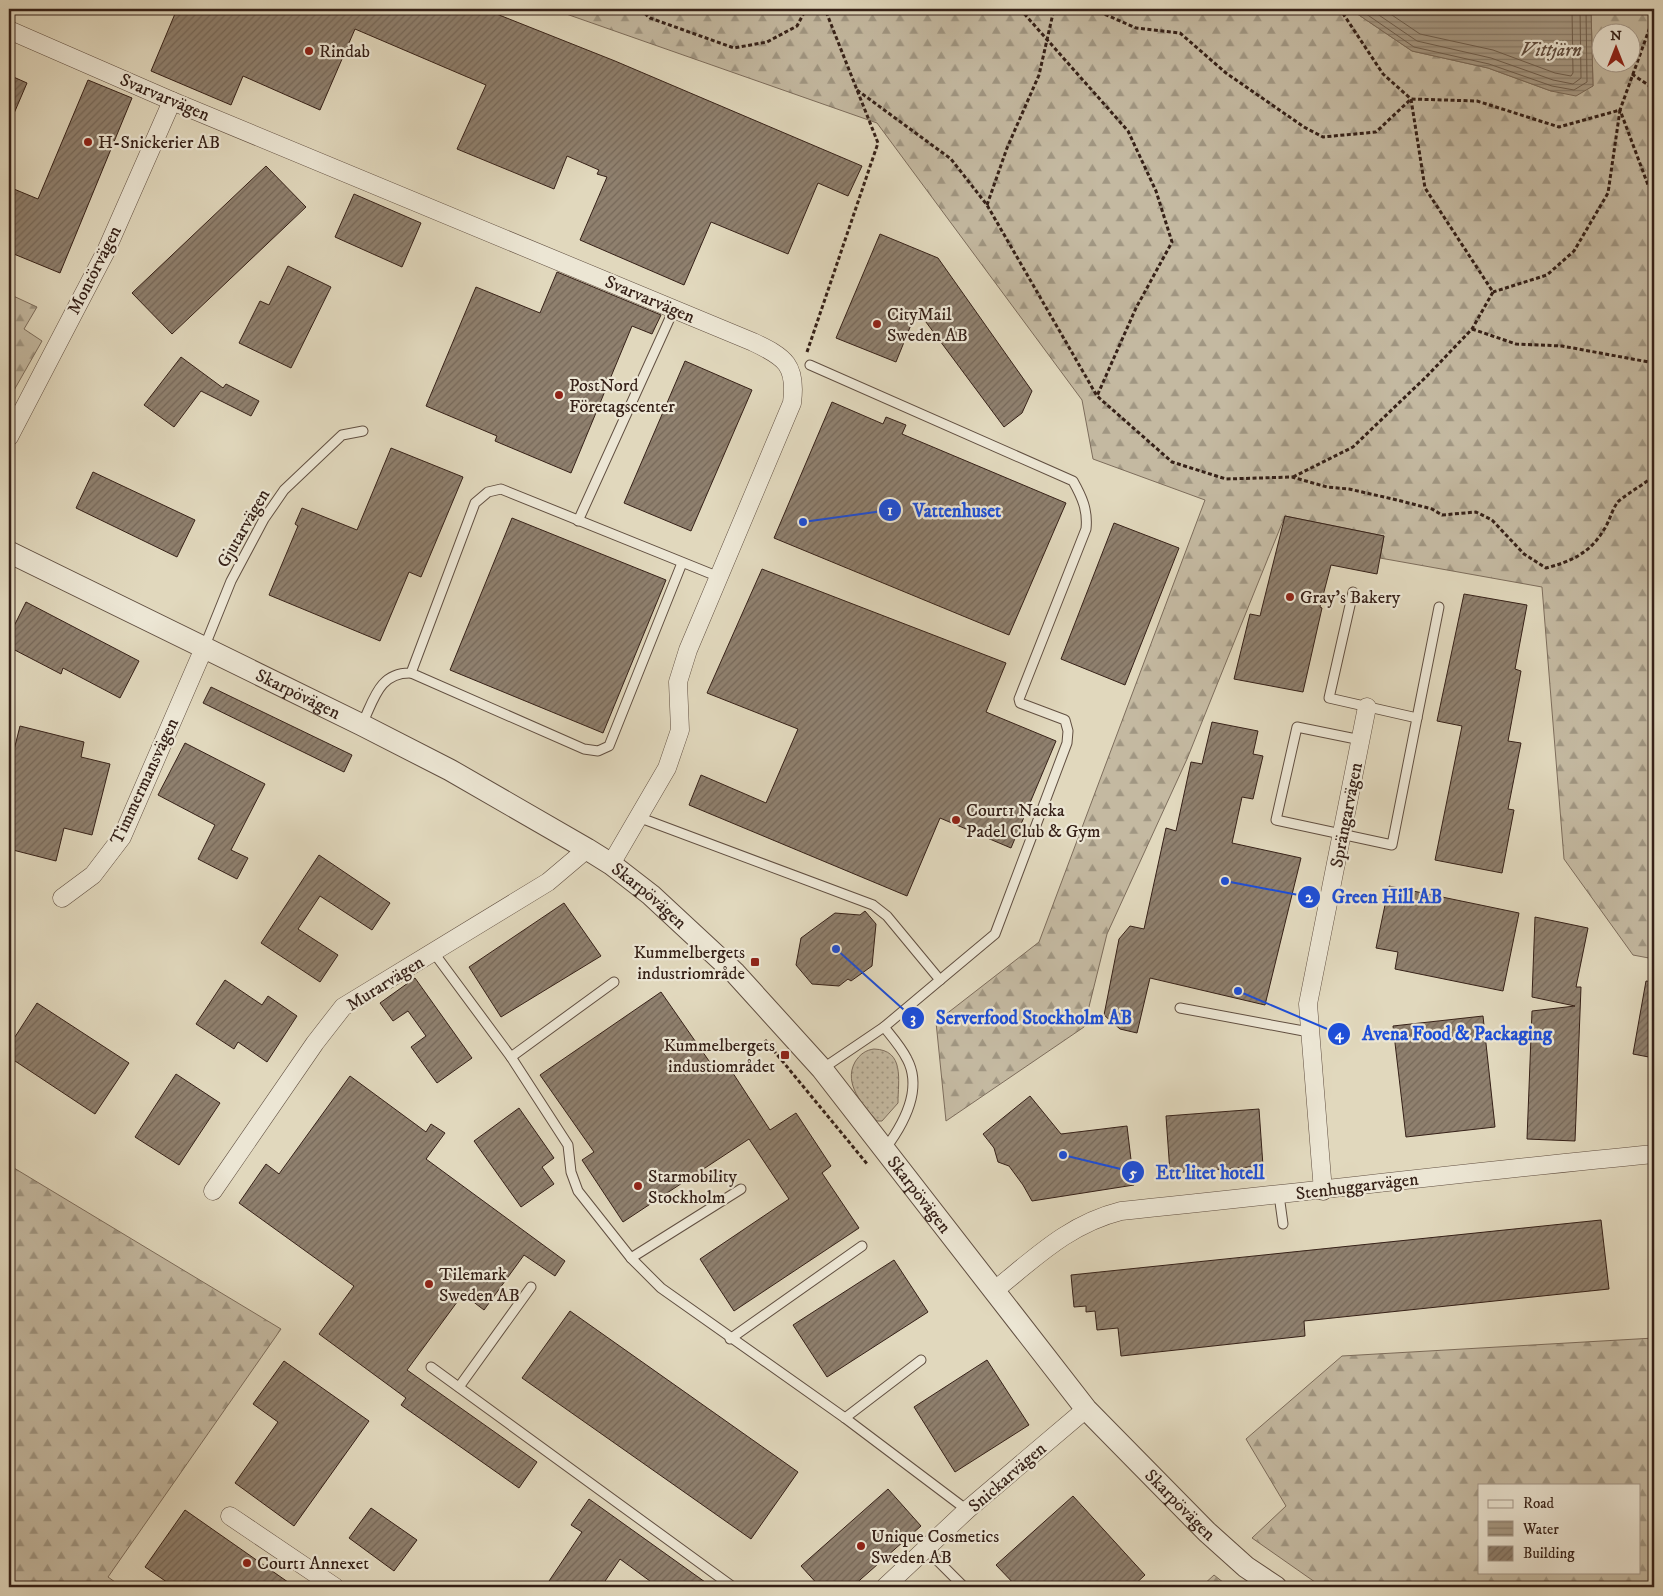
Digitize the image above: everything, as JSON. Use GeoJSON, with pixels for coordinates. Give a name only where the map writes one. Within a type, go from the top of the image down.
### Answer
{"type":"FeatureCollection","features":[{"type":"Feature","properties":{"kind":"street","name":"Svarvarvägen"},"geometry":{"type":"LineString","coordinates":[[9,30],[172,101],[674,309],[781,356],[788,364],[793,380],[793,398],[788,414],[688,650],[678,682],[680,730],[667,768],[611,864]]}},
{"type":"Feature","properties":{"kind":"street","name":"Montörvägen"},"geometry":{"type":"LineString","coordinates":[[9,437],[106,251],[172,101]]}},
{"type":"Feature","properties":{"kind":"street","name":"Skarpövägen"},"geometry":{"type":"LineString","coordinates":[[9,552],[450,770],[587,849],[611,864],[651,895],[735,973],[822,1069],[1086,1409],[1206,1532],[1246,1567],[1276,1587]]}},
{"type":"Feature","properties":{"kind":"street","name":"Timmermansvägen"},"geometry":{"type":"LineString","coordinates":[[62,898],[93,876],[122,836],[204,648]]}},
{"type":"Feature","properties":{"kind":"street","name":"Sprängarvägen"},"geometry":{"type":"LineString","coordinates":[[1324,1191],[1308,1004],[1367,707]]}},
{"type":"Feature","properties":{"kind":"street","name":"Murarvägen"},"geometry":{"type":"LineString","coordinates":[[213,1191],[315,1044],[344,1007],[548,882],[587,849]]}},
{"type":"Feature","properties":{"kind":"street","name":"Stenhuggarvägen"},"geometry":{"type":"LineString","coordinates":[[995,1290],[1068,1232],[1097,1218],[1121,1211],[1324,1191],[1456,1173],[1654,1154]]}},
{"type":"Feature","properties":{"kind":"street","name":"Snickarvägen"},"geometry":{"type":"LineString","coordinates":[[885,1587],[927,1550],[967,1510],[1086,1409]]}},
{"type":"Feature","properties":{"kind":"street"},"geometry":{"type":"LineString","coordinates":[[230,1516],[335,1587]]}},
{"type":"Feature","properties":{"kind":"lane"},"geometry":{"type":"LineString","coordinates":[[578,521],[674,309]]}},
{"type":"Feature","properties":{"kind":"lane"},"geometry":{"type":"LineString","coordinates":[[807,362],[1073,481],[1083,498],[1087,516],[1086,529],[1019,699],[1020,703],[1065,720],[1068,731],[1067,743],[994,934],[884,1027],[822,1069]]}},
{"type":"Feature","properties":{"kind":"lane","name":"Gjutarvägen"},"geometry":{"type":"LineString","coordinates":[[204,648],[231,581],[264,519],[284,490],[342,435],[363,431]]}},
{"type":"Feature","properties":{"kind":"lane"},"geometry":{"type":"LineString","coordinates":[[411,673],[475,502],[488,492],[501,489],[719,577]]}},
{"type":"Feature","properties":{"kind":"lane"},"geometry":{"type":"LineString","coordinates":[[362,725],[384,682],[392,675],[411,673],[584,749],[598,751],[609,746],[682,563]]}},
{"type":"Feature","properties":{"kind":"lane"},"geometry":{"type":"LineString","coordinates":[[1353,592],[1329,698],[1417,718]]}},
{"type":"Feature","properties":{"kind":"lane"},"geometry":{"type":"LineString","coordinates":[[1360,740],[1297,727],[1276,820],[1392,845],[1439,607]]}},
{"type":"Feature","properties":{"kind":"lane"},"geometry":{"type":"LineString","coordinates":[[638,817],[722,855],[873,905],[891,921],[940,980]]}},
{"type":"Feature","properties":{"kind":"lane"},"geometry":{"type":"LineString","coordinates":[[434,953],[511,1057],[568,1145],[571,1172],[578,1191],[631,1258],[661,1288],[845,1418],[967,1510]]}},
{"type":"Feature","properties":{"kind":"lane"},"geometry":{"type":"LineString","coordinates":[[511,1057],[614,982]]}},
{"type":"Feature","properties":{"kind":"lane"},"geometry":{"type":"LineString","coordinates":[[1180,1008],[1309,1032]]}},
{"type":"Feature","properties":{"kind":"lane"},"geometry":{"type":"LineString","coordinates":[[884,1027],[907,1058],[914,1082],[902,1124],[884,1149]]}},
{"type":"Feature","properties":{"kind":"lane"},"geometry":{"type":"LineString","coordinates":[[631,1258],[741,1189]]}},
{"type":"Feature","properties":{"kind":"lane"},"geometry":{"type":"LineString","coordinates":[[1279,1195],[1283,1224]]}},
{"type":"Feature","properties":{"kind":"lane"},"geometry":{"type":"LineString","coordinates":[[730,1338],[862,1246]]}},
{"type":"Feature","properties":{"kind":"lane"},"geometry":{"type":"LineString","coordinates":[[459,1387],[531,1287]]}},
{"type":"Feature","properties":{"kind":"lane"},"geometry":{"type":"LineString","coordinates":[[845,1418],[921,1360]]}},
{"type":"Feature","properties":{"kind":"lane"},"geometry":{"type":"LineString","coordinates":[[431,1367],[733,1587]]}},
{"type":"Feature","properties":{"kind":"lane"},"geometry":{"type":"LineString","coordinates":[[927,1550],[964,1587]]}},
{"type":"Feature","properties":{"kind":"path"},"geometry":{"type":"LineString","coordinates":[[640,9],[650,18],[734,48],[767,42],[797,26],[806,9]]}},
{"type":"Feature","properties":{"kind":"path"},"geometry":{"type":"LineString","coordinates":[[807,362],[878,143],[825,9]]}},
{"type":"Feature","properties":{"kind":"path"},"geometry":{"type":"LineString","coordinates":[[1020,9],[1128,131],[1156,191],[1172,242],[1136,308],[1097,396]]}},
{"type":"Feature","properties":{"kind":"path"},"geometry":{"type":"LineString","coordinates":[[987,205],[1007,148],[1039,75],[1054,9]]}},
{"type":"Feature","properties":{"kind":"path"},"geometry":{"type":"LineString","coordinates":[[1093,9],[1136,28],[1180,34],[1226,73],[1304,127],[1323,137],[1376,132],[1411,99],[1477,101],[1559,127],[1620,110]]}},
{"type":"Feature","properties":{"kind":"path"},"geometry":{"type":"LineString","coordinates":[[1340,9],[1383,74],[1411,99],[1425,188],[1493,292]]}},
{"type":"Feature","properties":{"kind":"path"},"geometry":{"type":"LineString","coordinates":[[1292,477],[1354,447],[1472,329],[1493,292],[1547,275],[1574,250],[1608,193],[1620,110],[1654,16]]}},
{"type":"Feature","properties":{"kind":"path"},"geometry":{"type":"LineString","coordinates":[[1632,74],[1654,89]]}},
{"type":"Feature","properties":{"kind":"path"},"geometry":{"type":"LineString","coordinates":[[857,90],[951,159],[987,205],[1097,396],[1172,462],[1226,479],[1292,477],[1327,487],[1349,489],[1397,500],[1432,509],[1442,515],[1476,512],[1492,520],[1524,554],[1546,568],[1571,561],[1588,550],[1603,532],[1617,502],[1642,487],[1654,476]]}},
{"type":"Feature","properties":{"kind":"path"},"geometry":{"type":"LineString","coordinates":[[1620,110],[1648,185],[1654,193]]}},
{"type":"Feature","properties":{"kind":"path"},"geometry":{"type":"LineString","coordinates":[[1472,329],[1516,344],[1562,346],[1654,363]]}},
{"type":"Feature","properties":{"kind":"path"},"geometry":{"type":"LineString","coordinates":[[763,1037],[871,1169]]}},
{"type":"Feature","properties":{"kind":"green space"},"geometry":{"type":"Polygon","coordinates":[[[552,9],[1350,9],[1412,51],[1488,68],[1551,91],[1593,86],[1593,72],[1640,72],[1640,22],[1591,22],[1591,9],[1654,9],[1654,959],[1633,955],[1564,859],[1542,587],[1380,558],[1384,536],[1285,516],[1187,759],[1107,934],[1084,1027],[946,1121],[936,1022],[1039,942],[1205,500],[1093,459],[1082,400],[877,123],[552,9]]]}},
{"type":"Feature","properties":{"kind":"green space"},"geometry":{"type":"Polygon","coordinates":[[[9,294],[37,307],[24,329],[42,341],[9,399],[9,294]]]}},
{"type":"Feature","properties":{"kind":"green space"},"geometry":{"type":"Polygon","coordinates":[[[874,1049],[891,1055],[895,1060],[899,1076],[898,1103],[882,1121],[877,1121],[866,1108],[856,1094],[851,1078],[857,1059],[868,1050],[874,1049]]]}},
{"type":"Feature","properties":{"kind":"green space"},"geometry":{"type":"Polygon","coordinates":[[[9,1165],[281,1329],[108,1577],[122,1587],[9,1587],[9,1165]]]}},
{"type":"Feature","properties":{"kind":"green space"},"geometry":{"type":"Polygon","coordinates":[[[1654,1338],[1654,1587],[1322,1587],[1252,1538],[1286,1506],[1246,1439],[1342,1356],[1654,1338]]]}},
{"type":"Feature","properties":{"kind":"green space"},"geometry":{"type":"Polygon","coordinates":[[[1214,1575],[1229,1587],[1201,1587],[1214,1575]]]}},
{"type":"Feature","properties":{"kind":"water","name":"Vittjärn"},"geometry":{"type":"Polygon","coordinates":[[[1350,9],[1591,9],[1590,72],[1593,72],[1593,86],[1576,96],[1551,91],[1488,68],[1412,51],[1350,9]]]}},
{"type":"Feature","properties":{"kind":"building"},"geometry":{"type":"Polygon","coordinates":[[[177,9],[484,9],[615,61],[862,166],[848,196],[818,183],[788,254],[711,222],[684,285],[580,240],[607,177],[597,174],[599,170],[567,156],[554,189],[457,149],[486,85],[355,29],[320,110],[243,76],[231,105],[151,71],[177,9]]]}},
{"type":"Feature","properties":{"kind":"building"},"geometry":{"type":"Polygon","coordinates":[[[9,75],[27,83],[9,125],[9,75]]]}},
{"type":"Feature","properties":{"kind":"building","name":"H-Snickerier AB"},"geometry":{"type":"Polygon","coordinates":[[[88,80],[132,98],[60,273],[9,252],[9,187],[38,199],[88,80]]]}},
{"type":"Feature","properties":{"kind":"building"},"geometry":{"type":"Polygon","coordinates":[[[266,166],[306,207],[172,334],[132,293],[266,166]]]}},
{"type":"Feature","properties":{"kind":"building"},"geometry":{"type":"Polygon","coordinates":[[[354,194],[421,223],[402,267],[335,237],[354,194]]]}},
{"type":"Feature","properties":{"kind":"building","name":"CityMail Sweden AB"},"geometry":{"type":"Polygon","coordinates":[[[880,234],[938,258],[1032,391],[1022,413],[1004,427],[917,310],[896,362],[836,338],[880,234]]]}},
{"type":"Feature","properties":{"kind":"building"},"geometry":{"type":"Polygon","coordinates":[[[288,266],[331,287],[291,368],[239,343],[260,301],[269,305],[288,266]]]}},
{"type":"Feature","properties":{"kind":"building"},"geometry":{"type":"Polygon","coordinates":[[[557,272],[661,315],[652,334],[632,326],[571,473],[495,441],[497,436],[426,406],[476,287],[540,313],[557,272]]]}},
{"type":"Feature","properties":{"kind":"building"},"geometry":{"type":"Polygon","coordinates":[[[181,357],[223,388],[226,384],[259,401],[251,416],[201,391],[174,427],[144,405],[181,357]]]}},
{"type":"Feature","properties":{"kind":"building"},"geometry":{"type":"Polygon","coordinates":[[[685,361],[752,390],[691,531],[624,503],[685,361]]]}},
{"type":"Feature","properties":{"kind":"building"},"geometry":{"type":"Polygon","coordinates":[[[832,402],[883,424],[886,417],[906,425],[902,434],[1066,503],[1009,635],[774,538],[832,402]]]}},
{"type":"Feature","properties":{"kind":"building"},"geometry":{"type":"Polygon","coordinates":[[[391,448],[463,477],[421,577],[409,572],[380,641],[269,595],[298,526],[295,524],[302,508],[357,530],[391,448]]]}},
{"type":"Feature","properties":{"kind":"building"},"geometry":{"type":"Polygon","coordinates":[[[93,472],[195,520],[177,557],[76,508],[93,472]]]}},
{"type":"Feature","properties":{"kind":"building","name":"Gray's Bakery"},"geometry":{"type":"Polygon","coordinates":[[[1285,516],[1384,536],[1377,574],[1331,565],[1320,607],[1322,608],[1303,692],[1234,679],[1250,614],[1260,616],[1285,516]]]}},
{"type":"Feature","properties":{"kind":"building"},"geometry":{"type":"Polygon","coordinates":[[[512,518],[666,580],[603,733],[450,670],[512,518]]]}},
{"type":"Feature","properties":{"kind":"building"},"geometry":{"type":"Polygon","coordinates":[[[1114,523],[1179,548],[1125,685],[1061,659],[1114,523]]]}},
{"type":"Feature","properties":{"kind":"building"},"geometry":{"type":"Polygon","coordinates":[[[762,569],[1006,663],[986,712],[1056,741],[1011,848],[940,818],[907,896],[689,805],[701,775],[766,803],[798,729],[707,693],[762,569]]]}},
{"type":"Feature","properties":{"kind":"building"},"geometry":{"type":"Polygon","coordinates":[[[1464,594],[1527,605],[1515,669],[1521,671],[1508,741],[1521,743],[1508,809],[1514,810],[1502,873],[1435,860],[1462,726],[1437,721],[1464,594]]]}},
{"type":"Feature","properties":{"kind":"building"},"geometry":{"type":"Polygon","coordinates":[[[26,602],[139,661],[120,698],[63,668],[61,674],[9,647],[9,636],[26,602]]]}},
{"type":"Feature","properties":{"kind":"building"},"geometry":{"type":"Polygon","coordinates":[[[211,687],[352,755],[344,772],[203,703],[211,687]]]}},
{"type":"Feature","properties":{"kind":"building"},"geometry":{"type":"Polygon","coordinates":[[[1212,722],[1258,731],[1253,754],[1263,756],[1253,799],[1242,797],[1232,843],[1301,858],[1265,1005],[1150,978],[1137,1033],[1120,1029],[1104,1015],[1119,939],[1130,926],[1144,929],[1166,828],[1176,831],[1191,762],[1202,764],[1212,722]]]}},
{"type":"Feature","properties":{"kind":"building"},"geometry":{"type":"Polygon","coordinates":[[[20,726],[84,742],[81,757],[110,764],[92,835],[64,828],[56,861],[9,849],[9,770],[20,726]]]}},
{"type":"Feature","properties":{"kind":"building"},"geometry":{"type":"Polygon","coordinates":[[[185,743],[265,784],[231,850],[248,858],[237,879],[198,859],[215,825],[158,795],[185,743]]]}},
{"type":"Feature","properties":{"kind":"building"},"geometry":{"type":"Polygon","coordinates":[[[319,855],[390,903],[372,930],[320,896],[298,929],[338,955],[320,982],[261,943],[319,855]]]}},
{"type":"Feature","properties":{"kind":"building"},"geometry":{"type":"Polygon","coordinates":[[[1389,886],[1519,913],[1503,991],[1395,969],[1398,952],[1376,948],[1389,886]]]}},
{"type":"Feature","properties":{"kind":"building"},"geometry":{"type":"Polygon","coordinates":[[[564,903],[601,956],[501,1017],[469,967],[564,903]]]}},
{"type":"Feature","properties":{"kind":"building"},"geometry":{"type":"Polygon","coordinates":[[[865,911],[876,924],[872,966],[851,981],[848,979],[839,986],[812,984],[796,965],[801,938],[835,913],[860,915],[865,911]]]}},
{"type":"Feature","properties":{"kind":"building"},"geometry":{"type":"Polygon","coordinates":[[[1535,917],[1588,928],[1576,987],[1581,987],[1575,1141],[1527,1139],[1532,1011],[1575,1006],[1532,997],[1535,917]]]}},
{"type":"Feature","properties":{"kind":"building"},"geometry":{"type":"Polygon","coordinates":[[[415,978],[472,1058],[437,1083],[411,1047],[426,1036],[408,1011],[393,1021],[380,1003],[415,978]]]}},
{"type":"Feature","properties":{"kind":"building"},"geometry":{"type":"Polygon","coordinates":[[[225,980],[262,1005],[268,996],[297,1016],[267,1062],[238,1042],[234,1049],[196,1024],[225,980]]]}},
{"type":"Feature","properties":{"kind":"building"},"geometry":{"type":"Polygon","coordinates":[[[1646,981],[1654,982],[1654,1058],[1633,1054],[1646,981]]]}},
{"type":"Feature","properties":{"kind":"building","name":"Starmobility Stockholm"},"geometry":{"type":"Polygon","coordinates":[[[661,992],[716,1071],[727,1064],[770,1130],[796,1113],[831,1166],[822,1173],[859,1228],[734,1311],[700,1259],[789,1199],[749,1139],[623,1222],[582,1160],[594,1152],[540,1075],[661,992]]]}},
{"type":"Feature","properties":{"kind":"building"},"geometry":{"type":"Polygon","coordinates":[[[37,1003],[129,1063],[95,1114],[9,1057],[9,1046],[37,1003]]]}},
{"type":"Feature","properties":{"kind":"building"},"geometry":{"type":"Polygon","coordinates":[[[1483,1016],[1495,1127],[1406,1137],[1393,1026],[1483,1016]]]}},
{"type":"Feature","properties":{"kind":"building"},"geometry":{"type":"Polygon","coordinates":[[[176,1074],[220,1103],[179,1165],[135,1137],[176,1074]]]}},
{"type":"Feature","properties":{"kind":"building"},"geometry":{"type":"Polygon","coordinates":[[[350,1076],[426,1132],[431,1124],[445,1133],[426,1159],[565,1261],[555,1276],[524,1255],[484,1310],[463,1294],[407,1370],[537,1462],[519,1488],[401,1405],[406,1398],[319,1334],[354,1286],[239,1203],[266,1164],[279,1174],[350,1076]]]}},
{"type":"Feature","properties":{"kind":"building"},"geometry":{"type":"Polygon","coordinates":[[[1030,1096],[1061,1134],[1127,1126],[1134,1185],[1032,1201],[1009,1166],[998,1162],[994,1148],[983,1134],[1030,1096]]]}},
{"type":"Feature","properties":{"kind":"building"},"geometry":{"type":"Polygon","coordinates":[[[519,1108],[554,1158],[542,1167],[554,1184],[521,1207],[474,1141],[519,1108]]]}},
{"type":"Feature","properties":{"kind":"building"},"geometry":{"type":"Polygon","coordinates":[[[1259,1109],[1263,1166],[1170,1173],[1166,1116],[1259,1109]]]}},
{"type":"Feature","properties":{"kind":"building"},"geometry":{"type":"Polygon","coordinates":[[[1601,1220],[1609,1289],[1304,1321],[1305,1336],[1121,1356],[1118,1328],[1097,1330],[1095,1311],[1086,1312],[1086,1306],[1074,1307],[1071,1275],[1601,1220]]]}},
{"type":"Feature","properties":{"kind":"building"},"geometry":{"type":"Polygon","coordinates":[[[894,1260],[928,1312],[827,1377],[793,1325],[894,1260]]]}},
{"type":"Feature","properties":{"kind":"building"},"geometry":{"type":"Polygon","coordinates":[[[570,1311],[798,1472],[751,1539],[522,1378],[570,1311]]]}},
{"type":"Feature","properties":{"kind":"building"},"geometry":{"type":"Polygon","coordinates":[[[987,1360],[1029,1425],[955,1472],[914,1407],[987,1360]]]}},
{"type":"Feature","properties":{"kind":"building"},"geometry":{"type":"Polygon","coordinates":[[[284,1361],[369,1421],[294,1526],[235,1483],[278,1422],[253,1404],[284,1361]]]}},
{"type":"Feature","properties":{"kind":"building","name":"Unique Cosmetics Sweden AB"},"geometry":{"type":"Polygon","coordinates":[[[888,1489],[921,1526],[852,1587],[820,1587],[801,1566],[888,1489]]]}},
{"type":"Feature","properties":{"kind":"building"},"geometry":{"type":"Polygon","coordinates":[[[1073,1496],[1145,1575],[1132,1587],[1017,1587],[996,1565],[1073,1496]]]}},
{"type":"Feature","properties":{"kind":"building"},"geometry":{"type":"Polygon","coordinates":[[[589,1499],[712,1587],[658,1587],[620,1559],[601,1587],[545,1587],[582,1532],[571,1525],[589,1499]]]}},
{"type":"Feature","properties":{"kind":"building"},"geometry":{"type":"Polygon","coordinates":[[[371,1508],[417,1540],[394,1571],[349,1538],[371,1508]]]}},
{"type":"Feature","properties":{"kind":"building"},"geometry":{"type":"Polygon","coordinates":[[[185,1510],[295,1587],[174,1587],[145,1567],[185,1510]]]}},
{"type":"Feature","properties":{"kind":"place","name":"Rindab"},"geometry":{"type":"Point","coordinates":[309,51]}},
{"type":"Feature","properties":{"kind":"place","name":"H-Snickerier AB"},"geometry":{"type":"Point","coordinates":[88,142]}},
{"type":"Feature","properties":{"kind":"place","name":"CityMail Sweden AB"},"geometry":{"type":"Point","coordinates":[877,324]}},
{"type":"Feature","properties":{"kind":"place","name":"PostNord Företagscenter"},"geometry":{"type":"Point","coordinates":[559,395]}},
{"type":"Feature","properties":{"kind":"place","name":"Vattenhuset"},"geometry":{"type":"Point","coordinates":[803,522]}},
{"type":"Feature","properties":{"kind":"place","name":"Gray's Bakery"},"geometry":{"type":"Point","coordinates":[1290,597]}},
{"type":"Feature","properties":{"kind":"place","name":"Court1 Nacka Padel Club & Gym"},"geometry":{"type":"Point","coordinates":[956,820]}},
{"type":"Feature","properties":{"kind":"place","name":"Green Hill AB"},"geometry":{"type":"Point","coordinates":[1225,881]}},
{"type":"Feature","properties":{"kind":"place","name":"Serverfood Stockholm AB"},"geometry":{"type":"Point","coordinates":[836,949]}},
{"type":"Feature","properties":{"kind":"place","name":"Kummelbergets industriområde"},"geometry":{"type":"Point","coordinates":[755,962]}},
{"type":"Feature","properties":{"kind":"place","name":"Avena Food & Packaging"},"geometry":{"type":"Point","coordinates":[1238,991]}},
{"type":"Feature","properties":{"kind":"place","name":"Kummelbergets industiområdet"},"geometry":{"type":"Point","coordinates":[785,1055]}},
{"type":"Feature","properties":{"kind":"place","name":"Ett litet hotell"},"geometry":{"type":"Point","coordinates":[1063,1155]}},
{"type":"Feature","properties":{"kind":"place","name":"Starmobility Stockholm"},"geometry":{"type":"Point","coordinates":[638,1186]}},
{"type":"Feature","properties":{"kind":"place","name":"Tilemark Sweden AB"},"geometry":{"type":"Point","coordinates":[429,1284]}},
{"type":"Feature","properties":{"kind":"place","name":"Unique Cosmetics Sweden AB"},"geometry":{"type":"Point","coordinates":[861,1546]}},
{"type":"Feature","properties":{"kind":"place","name":"Court1 Annexet"},"geometry":{"type":"Point","coordinates":[247,1563]}}]}
